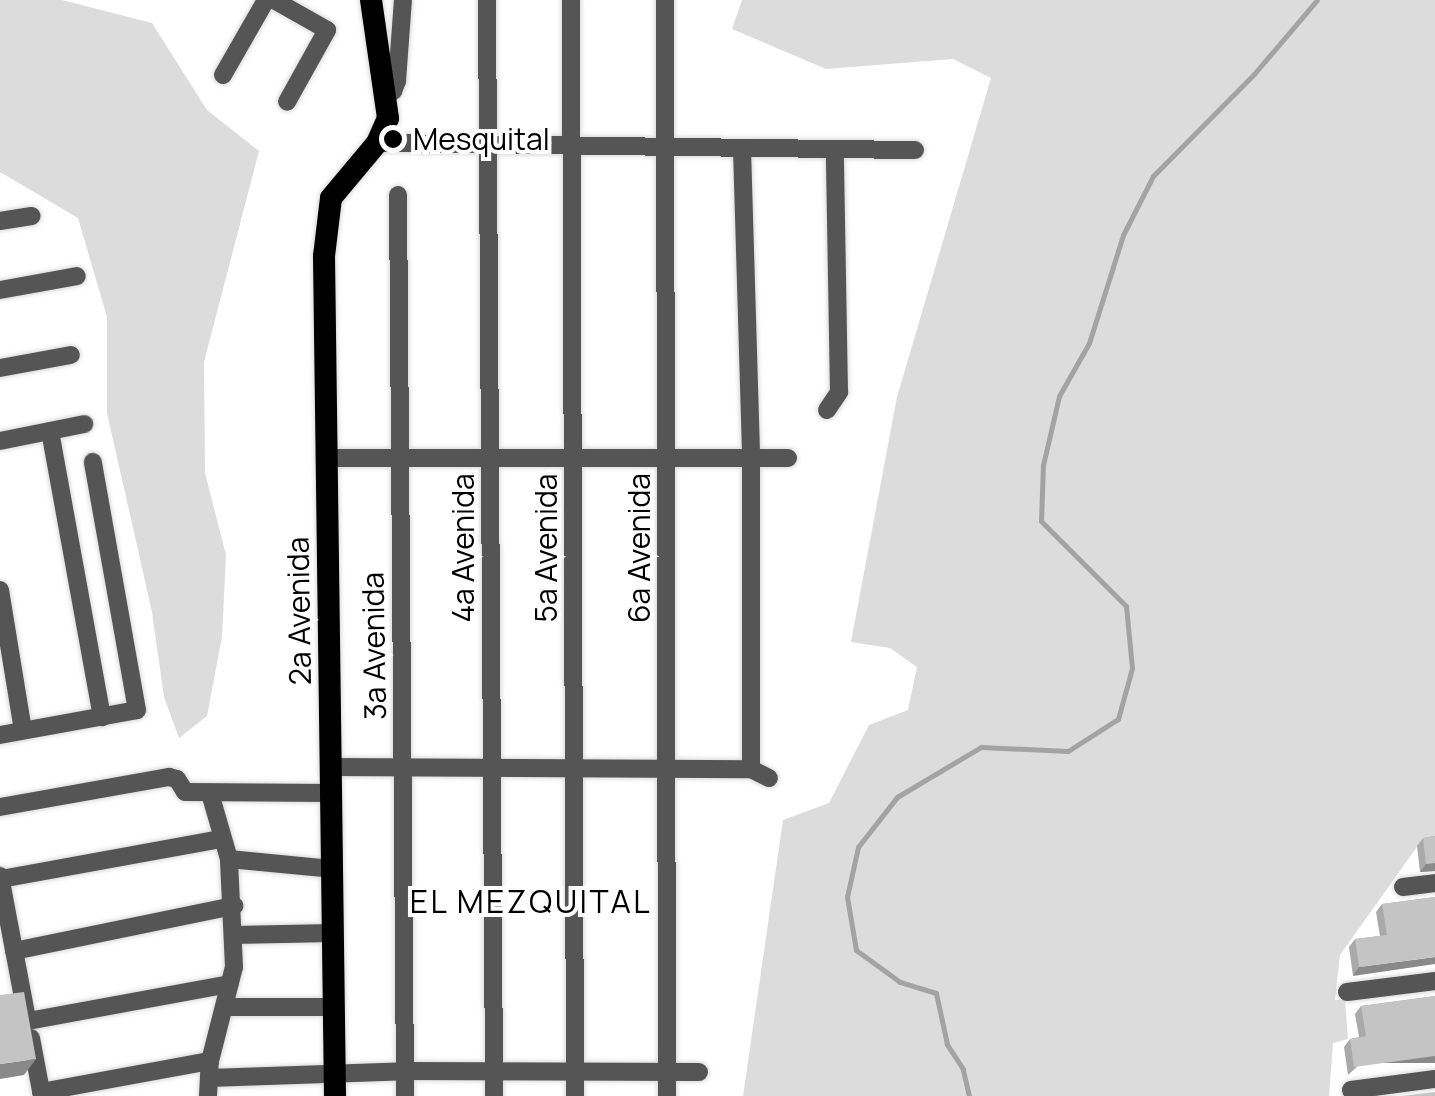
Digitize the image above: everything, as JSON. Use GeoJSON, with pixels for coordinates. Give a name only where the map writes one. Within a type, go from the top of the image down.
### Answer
{"type":"FeatureCollection","features":[{"type":"Feature","properties":{"kind":"main road"},"geometry":{"type":"LineString","coordinates":[[371,0],[388,118],[377,143]]}},
{"type":"Feature","properties":{"kind":"main road","name":"2a Avenida"},"geometry":{"type":"LineString","coordinates":[[335,1086],[326,458],[327,214],[334,191],[377,143]]}},
{"type":"Feature","properties":{"kind":"street"},"geometry":{"type":"LineString","coordinates":[[223,75],[266,0]]}},
{"type":"Feature","properties":{"kind":"street"},"geometry":{"type":"LineString","coordinates":[[274,0],[327,30],[288,102]]}},
{"type":"Feature","properties":{"kind":"street"},"geometry":{"type":"LineString","coordinates":[[386,94],[393,91],[397,81],[403,0]]}},
{"type":"Feature","properties":{"kind":"street","name":"4a Avenida"},"geometry":{"type":"LineString","coordinates":[[487,0],[494,1096]]}},
{"type":"Feature","properties":{"kind":"street","name":"5a Avenida"},"geometry":{"type":"LineString","coordinates":[[572,0],[575,1096]]}},
{"type":"Feature","properties":{"kind":"street","name":"6a Avenida"},"geometry":{"type":"LineString","coordinates":[[665,0],[666,1096]]}},
{"type":"Feature","properties":{"kind":"street"},"geometry":{"type":"LineString","coordinates":[[377,143],[488,148],[915,150]]}},
{"type":"Feature","properties":{"kind":"street"},"geometry":{"type":"LineString","coordinates":[[742,150],[751,455],[751,769]]}},
{"type":"Feature","properties":{"kind":"street"},"geometry":{"type":"LineString","coordinates":[[827,410],[839,392],[834,151]]}},
{"type":"Feature","properties":{"kind":"street","name":"3a Avenida"},"geometry":{"type":"LineString","coordinates":[[398,195],[405,1096]]}},
{"type":"Feature","properties":{"kind":"street"},"geometry":{"type":"LineString","coordinates":[[0,221],[32,216]]}},
{"type":"Feature","properties":{"kind":"street"},"geometry":{"type":"LineString","coordinates":[[0,290],[77,276]]}},
{"type":"Feature","properties":{"kind":"street"},"geometry":{"type":"LineString","coordinates":[[0,368],[71,355]]}},
{"type":"Feature","properties":{"kind":"street"},"geometry":{"type":"LineString","coordinates":[[0,441],[84,424]]}},
{"type":"Feature","properties":{"kind":"street"},"geometry":{"type":"LineString","coordinates":[[50,432],[102,717]]}},
{"type":"Feature","properties":{"kind":"street"},"geometry":{"type":"LineString","coordinates":[[326,458],[788,458]]}},
{"type":"Feature","properties":{"kind":"street"},"geometry":{"type":"LineString","coordinates":[[0,735],[137,710],[94,462]]}},
{"type":"Feature","properties":{"kind":"street"},"geometry":{"type":"LineString","coordinates":[[0,590],[23,730]]}},
{"type":"Feature","properties":{"kind":"street"},"geometry":{"type":"LineString","coordinates":[[331,768],[666,767],[751,769],[770,778]]}},
{"type":"Feature","properties":{"kind":"street"},"geometry":{"type":"LineString","coordinates":[[0,807],[169,777],[177,779],[185,792],[332,793]]}},
{"type":"Feature","properties":{"kind":"street"},"geometry":{"type":"LineString","coordinates":[[209,1078],[227,1007],[234,906],[228,859],[210,793]]}},
{"type":"Feature","properties":{"kind":"street"},"geometry":{"type":"LineString","coordinates":[[221,839],[0,878],[41,1094],[209,1078],[335,1086],[405,1071],[699,1072]]}},
{"type":"Feature","properties":{"kind":"street"},"geometry":{"type":"LineString","coordinates":[[228,859],[332,869]]}},
{"type":"Feature","properties":{"kind":"street"},"geometry":{"type":"LineString","coordinates":[[1403,887],[1435,883]]}},
{"type":"Feature","properties":{"kind":"street"},"geometry":{"type":"LineString","coordinates":[[14,952],[234,906]]}},
{"type":"Feature","properties":{"kind":"street"},"geometry":{"type":"LineString","coordinates":[[233,935],[333,934]]}},
{"type":"Feature","properties":{"kind":"street"},"geometry":{"type":"LineString","coordinates":[[1347,992],[1435,981]]}},
{"type":"Feature","properties":{"kind":"street"},"geometry":{"type":"LineString","coordinates":[[28,1021],[230,984]]}},
{"type":"Feature","properties":{"kind":"street"},"geometry":{"type":"LineString","coordinates":[[227,1007],[334,1007]]}},
{"type":"Feature","properties":{"kind":"street"},"geometry":{"type":"LineString","coordinates":[[1351,1090],[1435,1079]]}},
{"type":"Feature","properties":{"kind":"shaded area"},"geometry":{"type":"Polygon","coordinates":[[[0,0],[62,0],[152,23],[207,110],[259,151],[204,362],[205,473],[226,555],[222,637],[207,716],[179,738],[164,697],[152,612],[107,413],[107,317],[78,218],[0,172],[0,0]]]}},
{"type":"Feature","properties":{"kind":"shaded area"},"geometry":{"type":"Polygon","coordinates":[[[742,0],[1435,0],[1435,841],[1419,844],[1340,955],[1335,1000],[1345,999],[1348,1039],[1333,1043],[1329,1096],[743,1096],[783,820],[829,803],[869,725],[908,710],[917,667],[890,648],[851,642],[897,397],[991,78],[953,59],[826,69],[732,29],[742,0]]]}},
{"type":"Feature","properties":{"kind":"building"},"geometry":{"type":"Polygon","coordinates":[[[1435,836],[1435,863],[1426,864],[1423,838],[1435,836]]]}},
{"type":"Feature","properties":{"kind":"building"},"geometry":{"type":"Polygon","coordinates":[[[1435,897],[1435,957],[1359,967],[1355,939],[1387,935],[1382,904],[1435,897]]]}},
{"type":"Feature","properties":{"kind":"building"},"geometry":{"type":"Polygon","coordinates":[[[24,992],[36,1059],[0,1064],[0,995],[24,992]]]}},
{"type":"Feature","properties":{"kind":"building"},"geometry":{"type":"Polygon","coordinates":[[[1435,996],[1435,1056],[1354,1067],[1350,1039],[1366,1036],[1361,1006],[1435,996]]]}},
{"type":"Feature","properties":{"kind":"building"},"geometry":{"type":"Polygon","coordinates":[[[1435,1092],[1435,1096],[1402,1096],[1435,1092]]]}},
{"type":"Feature","properties":{"kind":"waterway"},"geometry":{"type":"LineString","coordinates":[[969,1096],[963,1069],[947,1044],[936,993],[900,982],[856,950],[847,897],[858,847],[897,797],[981,747],[1068,751],[1118,719],[1132,668],[1126,606],[1041,521],[1043,465],[1059,396],[1089,343],[1123,235],[1153,176],[1254,74],[1317,0]]}},
{"type":"Feature","properties":{"kind":"place","name":"Mesquital"},"geometry":{"type":"Point","coordinates":[393,139]}},
{"type":"Feature","properties":{"kind":"district","name":"EL MEZQUITAL"},"geometry":{"type":"Point","coordinates":[531,901]}}]}
